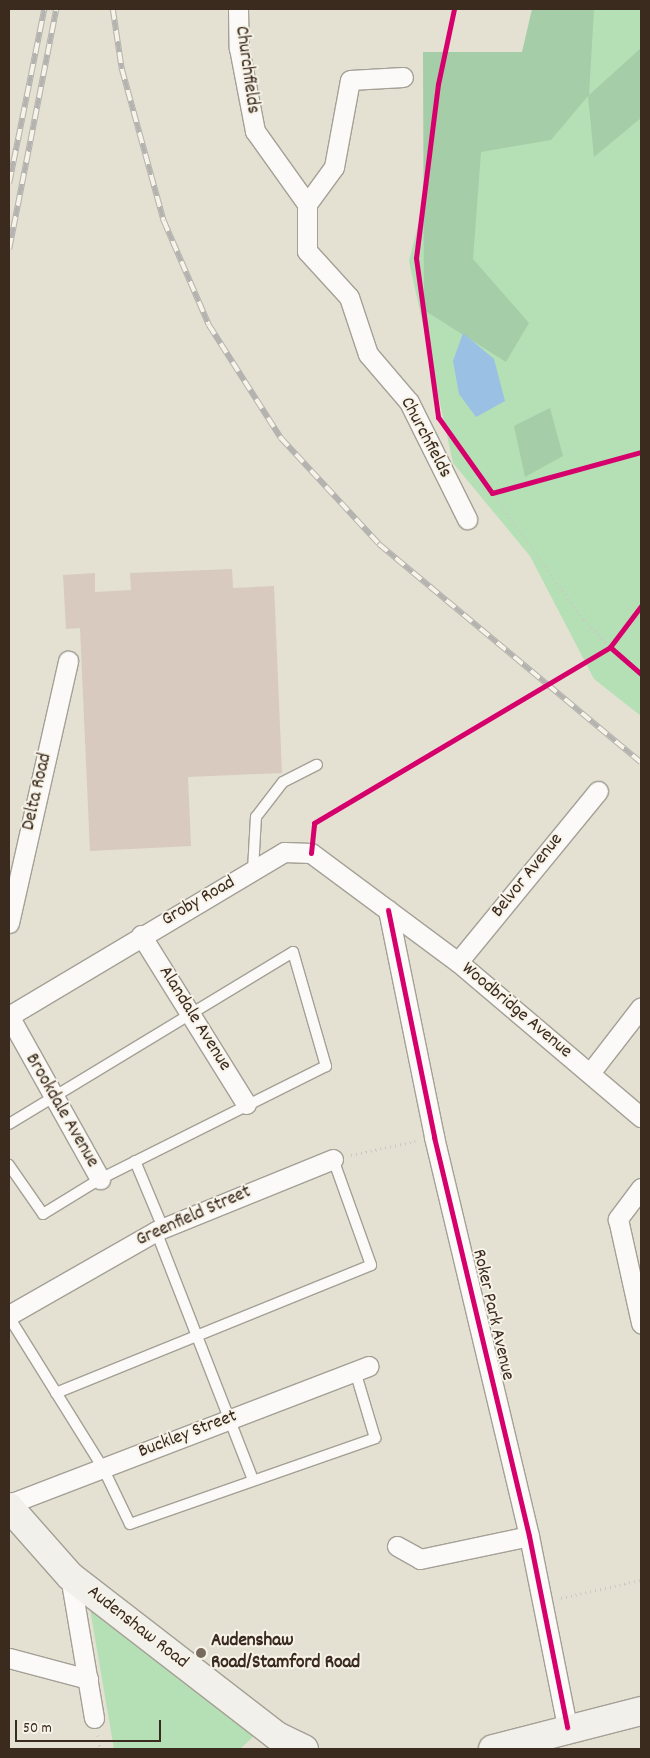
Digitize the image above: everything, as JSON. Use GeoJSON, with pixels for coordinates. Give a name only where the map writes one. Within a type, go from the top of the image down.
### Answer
{"type":"FeatureCollection","features":[{"type":"Feature","properties":{"kind":"main road","name":"Audenshaw Road"},"geometry":{"type":"LineString","coordinates":[[9,1506],[70,1576],[277,1736],[304,1749]]}},
{"type":"Feature","properties":{"kind":"main road"},"geometry":{"type":"LineString","coordinates":[[493,1749],[536,1744],[567,1727],[641,1711]]}},
{"type":"Feature","properties":{"kind":"street","name":"Churchfields"},"geometry":{"type":"LineString","coordinates":[[238,9],[239,48],[255,131],[307,204],[307,251],[349,297],[368,354],[409,402],[467,519]]}},
{"type":"Feature","properties":{"kind":"street"},"geometry":{"type":"LineString","coordinates":[[307,204],[334,167],[350,80],[403,77]]}},
{"type":"Feature","properties":{"kind":"street","name":"Delta Road"},"geometry":{"type":"LineString","coordinates":[[9,923],[68,661]]}},
{"type":"Feature","properties":{"kind":"street","name":"Belvor Avenue"},"geometry":{"type":"LineString","coordinates":[[458,962],[598,791]]}},
{"type":"Feature","properties":{"kind":"street","name":"Groby Road"},"geometry":{"type":"LineString","coordinates":[[9,1016],[141,935],[284,852],[311,852],[388,910]]}},
{"type":"Feature","properties":{"kind":"street","name":"Woodbridge Avenue"},"geometry":{"type":"LineString","coordinates":[[388,910],[458,962],[641,1117]]}},
{"type":"Feature","properties":{"kind":"street","name":"Roker Park Avenue"},"geometry":{"type":"LineString","coordinates":[[388,910],[434,1137],[529,1536],[567,1727]]}},
{"type":"Feature","properties":{"kind":"street","name":"Alandale Avenue"},"geometry":{"type":"LineString","coordinates":[[141,935],[191,1011],[246,1104]]}},
{"type":"Feature","properties":{"kind":"street"},"geometry":{"type":"LineString","coordinates":[[590,1073],[641,1007]]}},
{"type":"Feature","properties":{"kind":"street","name":"Brookdale Avenue"},"geometry":{"type":"LineString","coordinates":[[9,1016],[51,1097],[100,1179]]}},
{"type":"Feature","properties":{"kind":"street","name":"Greenfield Street"},"geometry":{"type":"LineString","coordinates":[[9,1316],[159,1229],[333,1159]]}},
{"type":"Feature","properties":{"kind":"street"},"geometry":{"type":"LineString","coordinates":[[641,1188],[618,1220],[641,1323]]}},
{"type":"Feature","properties":{"kind":"street","name":"Buckley Street"},"geometry":{"type":"LineString","coordinates":[[9,1506],[361,1369]]}},
{"type":"Feature","properties":{"kind":"street"},"geometry":{"type":"LineString","coordinates":[[397,1546],[420,1559],[529,1536]]}},
{"type":"Feature","properties":{"kind":"street"},"geometry":{"type":"LineString","coordinates":[[70,1576],[94,1718]]}},
{"type":"Feature","properties":{"kind":"street"},"geometry":{"type":"LineString","coordinates":[[9,1658],[88,1679]]}},
{"type":"Feature","properties":{"kind":"lane"},"geometry":{"type":"LineString","coordinates":[[253,870],[256,817],[283,782],[316,765]]}},
{"type":"Feature","properties":{"kind":"lane"},"geometry":{"type":"LineString","coordinates":[[9,1124],[191,1011],[293,952],[326,1066],[246,1104],[100,1179],[43,1214],[9,1165]]}},
{"type":"Feature","properties":{"kind":"lane"},"geometry":{"type":"LineString","coordinates":[[56,1392],[371,1265],[333,1159]]}},
{"type":"Feature","properties":{"kind":"lane"},"geometry":{"type":"LineString","coordinates":[[135,1161],[196,1336],[253,1480]]}},
{"type":"Feature","properties":{"kind":"lane"},"geometry":{"type":"LineString","coordinates":[[9,1316],[103,1468],[130,1524],[375,1438],[361,1369]]}},
{"type":"Feature","properties":{"kind":"path"},"geometry":{"type":"LineString","coordinates":[[486,486],[584,620],[616,652]]}},
{"type":"Feature","properties":{"kind":"path"},"geometry":{"type":"LineString","coordinates":[[492,493],[501,490]]}},
{"type":"Feature","properties":{"kind":"path"},"geometry":{"type":"LineString","coordinates":[[610,647],[641,606]]}},
{"type":"Feature","properties":{"kind":"path"},"geometry":{"type":"LineString","coordinates":[[600,653],[610,647],[641,614]]}},
{"type":"Feature","properties":{"kind":"path"},"geometry":{"type":"LineString","coordinates":[[333,1159],[434,1137]]}},
{"type":"Feature","properties":{"kind":"path"},"geometry":{"type":"LineString","coordinates":[[543,1602],[641,1580]]}},
{"type":"Feature","properties":{"kind":"green space"},"geometry":{"type":"Polygon","coordinates":[[[532,9],[594,9],[589,95],[641,48],[641,118],[594,157],[588,96],[551,140],[481,152],[473,259],[529,323],[506,362],[424,310],[423,52],[522,52],[532,9]]]}},
{"type":"Feature","properties":{"kind":"green space"},"geometry":{"type":"Polygon","coordinates":[[[543,9],[641,9],[641,716],[594,679],[530,556],[453,463],[409,261],[449,105],[537,100],[543,9]]]}},
{"type":"Feature","properties":{"kind":"green space"},"geometry":{"type":"Polygon","coordinates":[[[550,408],[563,456],[525,477],[514,426],[550,408]]]}},
{"type":"Feature","properties":{"kind":"green space"},"geometry":{"type":"Polygon","coordinates":[[[89,1603],[254,1736],[240,1749],[114,1749],[89,1603]]]}},
{"type":"Feature","properties":{"kind":"water"},"geometry":{"type":"Polygon","coordinates":[[[463,333],[494,359],[505,401],[476,417],[459,394],[453,361],[463,333]]]}},
{"type":"Feature","properties":{"kind":"building"},"geometry":{"type":"Polygon","coordinates":[[[232,569],[233,588],[274,586],[282,773],[188,777],[191,846],[90,851],[80,628],[66,629],[63,575],[95,573],[95,592],[131,590],[130,573],[232,569]]]}},
{"type":"Feature","properties":{"kind":"railway"},"geometry":{"type":"LineString","coordinates":[[9,183],[44,9]]}},
{"type":"Feature","properties":{"kind":"railway"},"geometry":{"type":"LineString","coordinates":[[9,249],[56,9]]}},
{"type":"Feature","properties":{"kind":"railway"},"geometry":{"type":"LineString","coordinates":[[113,9],[122,69],[164,221],[209,325],[281,438],[379,544],[641,762]]}},
{"type":"Feature","properties":{"kind":"cycle path"},"geometry":{"type":"LineString","coordinates":[[454,9],[438,84],[416,258],[438,417],[492,493],[641,452]]}},
{"type":"Feature","properties":{"kind":"cycle path"},"geometry":{"type":"LineString","coordinates":[[641,606],[610,647],[641,674]]}},
{"type":"Feature","properties":{"kind":"cycle path"},"geometry":{"type":"LineString","coordinates":[[311,853],[314,823],[610,647]]}},
{"type":"Feature","properties":{"kind":"cycle path"},"geometry":{"type":"LineString","coordinates":[[388,910],[434,1137],[529,1536],[567,1727]]}},
{"type":"Feature","properties":{"kind":"place","name":"Audenshaw Road/Stamford Road"},"geometry":{"type":"Point","coordinates":[201,1653]}}]}
